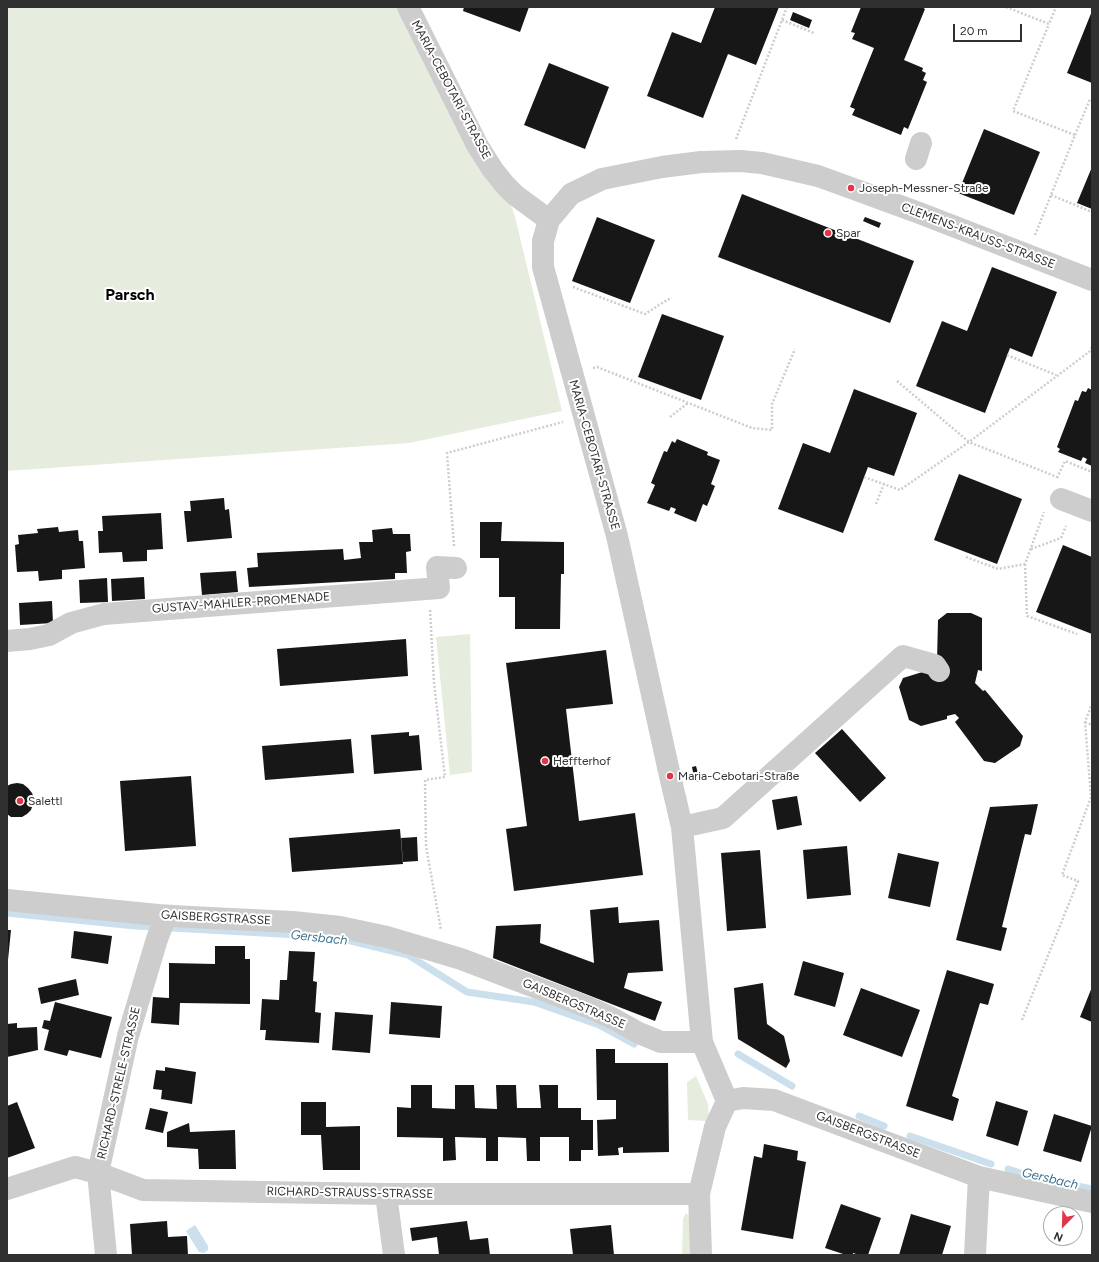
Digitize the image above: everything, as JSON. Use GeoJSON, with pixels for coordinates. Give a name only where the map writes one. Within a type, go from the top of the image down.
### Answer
{"type":"FeatureCollection","features":[{"type":"Feature","properties":{"kind":"street","name":"MARIA-CEBOTARI-STRASSE"},"geometry":{"type":"LineString","coordinates":[[408,7],[477,145],[493,170],[504,185],[548,220],[542,241],[543,267],[617,536],[682,827],[702,1042]]}},
{"type":"Feature","properties":{"kind":"street","name":"CLEMENS-KRAUSS-STRASSE"},"geometry":{"type":"LineString","coordinates":[[548,220],[571,194],[602,179],[681,164],[728,161],[762,163],[818,176],[922,214],[1092,280]]}},
{"type":"Feature","properties":{"kind":"street"},"geometry":{"type":"LineString","coordinates":[[439,588],[437,567],[456,568]]}},
{"type":"Feature","properties":{"kind":"street","name":"GUSTAV-MAHLER-PROMENADE"},"geometry":{"type":"LineString","coordinates":[[7,641],[30,639],[49,635],[71,622],[104,614],[439,588]]}},
{"type":"Feature","properties":{"kind":"street"},"geometry":{"type":"LineString","coordinates":[[682,827],[723,818],[903,656],[935,665],[939,671]]}},
{"type":"Feature","properties":{"kind":"street","name":"GAISBERGSTRASSE"},"geometry":{"type":"LineString","coordinates":[[7,900],[166,916],[293,922],[340,927],[387,937],[461,959],[612,1018],[639,1033],[661,1042],[702,1042]]}},
{"type":"Feature","properties":{"kind":"street","name":"RICHARD-STRELE-STRASSE"},"geometry":{"type":"LineString","coordinates":[[106,1255],[98,1173],[128,1036],[157,939],[166,916]]}},
{"type":"Feature","properties":{"kind":"street"},"geometry":{"type":"LineString","coordinates":[[701,1255],[699,1194],[715,1127],[726,1101],[702,1042]]}},
{"type":"Feature","properties":{"kind":"street","name":"GAISBERGSTRASSE"},"geometry":{"type":"LineString","coordinates":[[726,1101],[742,1098],[774,1100],[979,1177],[1092,1202]]}},
{"type":"Feature","properties":{"kind":"street","name":"RICHARD-STRAUSS-STRASSE"},"geometry":{"type":"LineString","coordinates":[[7,1189],[75,1167],[98,1173],[144,1190],[386,1194],[699,1194]]}},
{"type":"Feature","properties":{"kind":"street"},"geometry":{"type":"LineString","coordinates":[[975,1255],[979,1177]]}},
{"type":"Feature","properties":{"kind":"street"},"geometry":{"type":"LineString","coordinates":[[386,1194],[394,1255]]}},
{"type":"Feature","properties":{"kind":"path"},"geometry":{"type":"LineString","coordinates":[[728,161],[788,7]]}},
{"type":"Feature","properties":{"kind":"path"},"geometry":{"type":"LineString","coordinates":[[1006,7],[1049,24]]}},
{"type":"Feature","properties":{"kind":"path"},"geometry":{"type":"LineString","coordinates":[[1056,7],[1014,111],[1075,135]]}},
{"type":"Feature","properties":{"kind":"path"},"geometry":{"type":"LineString","coordinates":[[782,20],[814,33]]}},
{"type":"Feature","properties":{"kind":"path"},"geometry":{"type":"LineString","coordinates":[[1027,255],[1090,99],[1092,100]]}},
{"type":"Feature","properties":{"kind":"path"},"geometry":{"type":"LineString","coordinates":[[1051,195],[1092,212]]}},
{"type":"Feature","properties":{"kind":"path"},"geometry":{"type":"LineString","coordinates":[[546,277],[645,314],[672,298]]}},
{"type":"Feature","properties":{"kind":"path"},"geometry":{"type":"LineString","coordinates":[[864,477],[900,490],[969,442],[1057,375],[1091,352],[1092,346]]}},
{"type":"Feature","properties":{"kind":"path"},"geometry":{"type":"LineString","coordinates":[[572,375],[596,367],[752,428],[772,430],[772,404],[795,349]]}},
{"type":"Feature","properties":{"kind":"path"},"geometry":{"type":"LineString","coordinates":[[1007,355],[1057,375]]}},
{"type":"Feature","properties":{"kind":"path"},"geometry":{"type":"LineString","coordinates":[[897,381],[969,442],[1054,475]]}},
{"type":"Feature","properties":{"kind":"path"},"geometry":{"type":"LineString","coordinates":[[670,417],[688,403]]}},
{"type":"Feature","properties":{"kind":"path"},"geometry":{"type":"LineString","coordinates":[[456,568],[447,453],[583,416]]}},
{"type":"Feature","properties":{"kind":"path"},"geometry":{"type":"LineString","coordinates":[[1030,549],[1061,538],[1066,501],[1064,461],[1092,472]]}},
{"type":"Feature","properties":{"kind":"path"},"geometry":{"type":"LineString","coordinates":[[876,504],[884,484]]}},
{"type":"Feature","properties":{"kind":"path"},"geometry":{"type":"LineString","coordinates":[[1066,501],[1030,549],[1025,564],[1027,616],[1077,634]]}},
{"type":"Feature","properties":{"kind":"path"},"geometry":{"type":"LineString","coordinates":[[966,558],[998,569],[1025,564]]}},
{"type":"Feature","properties":{"kind":"path"},"geometry":{"type":"LineString","coordinates":[[439,588],[430,606],[434,683],[445,776],[425,780],[426,846],[445,955]]}},
{"type":"Feature","properties":{"kind":"path"},"geometry":{"type":"LineString","coordinates":[[1022,1020],[1078,881],[1062,875],[1091,798],[1085,722],[1092,704]]}},
{"type":"Feature","properties":{"kind":"path"},"geometry":{"type":"LineString","coordinates":[[1085,722],[1092,725]]}},
{"type":"Feature","properties":{"kind":"green space"},"geometry":{"type":"Polygon","coordinates":[[[7,7],[419,7],[492,149],[515,217],[562,411],[409,443],[7,471],[7,7]]]}},
{"type":"Feature","properties":{"kind":"green space"},"geometry":{"type":"Polygon","coordinates":[[[470,634],[472,772],[450,775],[436,637],[470,634]]]}},
{"type":"Feature","properties":{"kind":"green space"},"geometry":{"type":"Polygon","coordinates":[[[696,1076],[708,1104],[709,1118],[706,1121],[688,1120],[687,1082],[696,1076]]]}},
{"type":"Feature","properties":{"kind":"green space"},"geometry":{"type":"Polygon","coordinates":[[[686,1213],[690,1217],[691,1252],[689,1255],[682,1255],[683,1219],[686,1213]]]}},
{"type":"Feature","properties":{"kind":"water"},"geometry":{"type":"Polygon","coordinates":[[[195,1225],[208,1246],[208,1250],[204,1253],[199,1252],[186,1231],[195,1225]]]}},
{"type":"Feature","properties":{"kind":"building"},"geometry":{"type":"Polygon","coordinates":[[[464,7],[529,7],[520,32],[463,11],[464,7]]]}},
{"type":"Feature","properties":{"kind":"building"},"geometry":{"type":"Polygon","coordinates":[[[715,7],[779,7],[756,65],[728,54],[703,118],[647,96],[672,32],[701,43],[715,7]]]}},
{"type":"Feature","properties":{"kind":"building"},"geometry":{"type":"Polygon","coordinates":[[[861,7],[922,7],[925,9],[904,60],[923,68],[922,71],[926,73],[923,80],[927,82],[908,129],[904,127],[901,135],[852,115],[855,109],[850,107],[874,48],[852,39],[855,33],[851,32],[861,7]]]}},
{"type":"Feature","properties":{"kind":"building"},"geometry":{"type":"Polygon","coordinates":[[[1092,11],[1092,83],[1067,73],[1092,11]]]}},
{"type":"Feature","properties":{"kind":"building"},"geometry":{"type":"Polygon","coordinates":[[[793,12],[812,20],[809,28],[790,20],[793,12]]]}},
{"type":"Feature","properties":{"kind":"building"},"geometry":{"type":"Polygon","coordinates":[[[549,63],[609,87],[585,149],[524,125],[549,63]]]}},
{"type":"Feature","properties":{"kind":"building"},"geometry":{"type":"Polygon","coordinates":[[[984,129],[1040,152],[1014,215],[958,193],[984,129]]]}},
{"type":"Feature","properties":{"kind":"building"},"geometry":{"type":"Polygon","coordinates":[[[1092,167],[1092,209],[1077,203],[1092,167]]]}},
{"type":"Feature","properties":{"kind":"building"},"geometry":{"type":"Polygon","coordinates":[[[742,194],[914,261],[890,323],[718,257],[742,194]]]}},
{"type":"Feature","properties":{"kind":"building"},"geometry":{"type":"Polygon","coordinates":[[[597,217],[655,240],[630,303],[572,281],[597,217]]]}},
{"type":"Feature","properties":{"kind":"building"},"geometry":{"type":"Polygon","coordinates":[[[865,217],[881,223],[879,228],[863,221],[865,217]]]}},
{"type":"Feature","properties":{"kind":"building"},"geometry":{"type":"Polygon","coordinates":[[[992,267],[1057,292],[1032,357],[1010,348],[985,413],[916,386],[942,321],[967,331],[992,267]]]}},
{"type":"Feature","properties":{"kind":"building"},"geometry":{"type":"Polygon","coordinates":[[[662,314],[724,336],[701,400],[638,377],[662,314]]]}},
{"type":"Feature","properties":{"kind":"building"},"geometry":{"type":"Polygon","coordinates":[[[1088,388],[1092,390],[1092,466],[1085,463],[1087,459],[1083,457],[1081,461],[1058,452],[1060,449],[1057,447],[1075,400],[1078,401],[1082,391],[1086,392],[1088,388]]]}},
{"type":"Feature","properties":{"kind":"building"},"geometry":{"type":"Polygon","coordinates":[[[854,389],[917,413],[894,476],[868,467],[843,533],[778,509],[803,443],[830,453],[854,389]]]}},
{"type":"Feature","properties":{"kind":"building"},"geometry":{"type":"Polygon","coordinates":[[[677,439],[708,452],[707,455],[720,460],[711,484],[715,486],[707,506],[703,504],[696,522],[674,513],[676,509],[671,507],[669,511],[647,503],[655,485],[651,483],[664,451],[667,452],[672,441],[675,443],[677,439]]]}},
{"type":"Feature","properties":{"kind":"building"},"geometry":{"type":"Polygon","coordinates":[[[959,474],[1022,499],[997,564],[934,540],[959,474]]]}},
{"type":"Feature","properties":{"kind":"building"},"geometry":{"type":"Polygon","coordinates":[[[224,498],[225,510],[229,509],[232,538],[187,542],[184,511],[191,511],[190,501],[224,498]]]}},
{"type":"Feature","properties":{"kind":"building"},"geometry":{"type":"Polygon","coordinates":[[[161,513],[163,549],[147,550],[147,561],[123,562],[122,552],[99,553],[98,531],[103,531],[102,516],[161,513]]]}},
{"type":"Feature","properties":{"kind":"building"},"geometry":{"type":"Polygon","coordinates":[[[480,522],[502,522],[501,541],[564,542],[564,574],[561,574],[560,629],[515,629],[515,597],[499,597],[499,558],[480,558],[480,522]]]}},
{"type":"Feature","properties":{"kind":"building"},"geometry":{"type":"Polygon","coordinates":[[[58,527],[59,532],[78,530],[79,541],[83,541],[85,568],[62,570],[62,579],[39,581],[38,571],[17,572],[15,545],[19,544],[18,535],[38,533],[37,529],[58,527]]]}},
{"type":"Feature","properties":{"kind":"building"},"geometry":{"type":"Polygon","coordinates":[[[392,528],[393,534],[410,534],[411,551],[406,552],[407,573],[395,573],[395,579],[249,587],[247,568],[258,567],[257,553],[343,549],[344,560],[361,558],[359,542],[373,542],[372,530],[392,528]]]}},
{"type":"Feature","properties":{"kind":"building"},"geometry":{"type":"Polygon","coordinates":[[[1063,545],[1092,557],[1092,634],[1036,612],[1063,545]]]}},
{"type":"Feature","properties":{"kind":"building"},"geometry":{"type":"Polygon","coordinates":[[[236,571],[238,592],[202,595],[200,573],[236,571]]]}},
{"type":"Feature","properties":{"kind":"building"},"geometry":{"type":"Polygon","coordinates":[[[144,577],[145,599],[112,601],[111,579],[144,577]]]}},
{"type":"Feature","properties":{"kind":"building"},"geometry":{"type":"Polygon","coordinates":[[[107,578],[108,602],[80,603],[79,580],[107,578]]]}},
{"type":"Feature","properties":{"kind":"building"},"geometry":{"type":"Polygon","coordinates":[[[52,601],[53,623],[20,625],[19,603],[52,601]]]}},
{"type":"Feature","properties":{"kind":"building"},"geometry":{"type":"Polygon","coordinates":[[[947,613],[971,613],[982,618],[982,671],[978,670],[975,683],[983,691],[985,690],[1023,736],[1020,746],[995,763],[984,761],[955,722],[959,718],[955,714],[947,716],[947,719],[921,726],[909,720],[899,687],[903,678],[932,669],[937,661],[938,620],[947,613]]]}},
{"type":"Feature","properties":{"kind":"building"},"geometry":{"type":"Polygon","coordinates":[[[406,639],[408,676],[280,686],[277,649],[406,639]]]}},
{"type":"Feature","properties":{"kind":"building","name":"Heffterhof"},"geometry":{"type":"Polygon","coordinates":[[[606,650],[613,704],[566,709],[579,821],[635,813],[643,875],[514,891],[506,829],[527,826],[506,663],[606,650]]]}},
{"type":"Feature","properties":{"kind":"building"},"geometry":{"type":"Polygon","coordinates":[[[842,729],[886,778],[860,802],[815,753],[842,729]]]}},
{"type":"Feature","properties":{"kind":"building"},"geometry":{"type":"Polygon","coordinates":[[[409,732],[409,736],[419,735],[422,770],[374,774],[371,735],[409,732]]]}},
{"type":"Feature","properties":{"kind":"building"},"geometry":{"type":"Polygon","coordinates":[[[351,739],[354,773],[265,780],[262,746],[351,739]]]}},
{"type":"Feature","properties":{"kind":"building"},"geometry":{"type":"Polygon","coordinates":[[[696,766],[700,781],[695,782],[692,767],[696,766]]]}},
{"type":"Feature","properties":{"kind":"building"},"geometry":{"type":"Polygon","coordinates":[[[191,776],[196,846],[125,851],[120,781],[191,776]]]}},
{"type":"Feature","properties":{"kind":"building","name":"Salettl"},"geometry":{"type":"Polygon","coordinates":[[[17,783],[23,784],[32,793],[34,798],[33,804],[31,810],[22,817],[11,817],[7,814],[7,786],[17,783]]]}},
{"type":"Feature","properties":{"kind":"building"},"geometry":{"type":"Polygon","coordinates":[[[797,796],[802,825],[777,830],[772,800],[797,796]]]}},
{"type":"Feature","properties":{"kind":"building"},"geometry":{"type":"Polygon","coordinates":[[[1038,804],[1031,835],[1025,834],[1002,927],[1007,928],[1001,951],[956,940],[990,807],[1038,804]]]}},
{"type":"Feature","properties":{"kind":"building"},"geometry":{"type":"Polygon","coordinates":[[[400,829],[403,864],[292,872],[289,838],[400,829]]]}},
{"type":"Feature","properties":{"kind":"building"},"geometry":{"type":"Polygon","coordinates":[[[417,837],[418,861],[403,862],[401,838],[417,837]]]}},
{"type":"Feature","properties":{"kind":"building"},"geometry":{"type":"Polygon","coordinates":[[[847,846],[851,895],[807,899],[803,850],[847,846]]]}},
{"type":"Feature","properties":{"kind":"building"},"geometry":{"type":"Polygon","coordinates":[[[760,850],[766,928],[727,931],[721,853],[760,850]]]}},
{"type":"Feature","properties":{"kind":"building"},"geometry":{"type":"Polygon","coordinates":[[[898,853],[939,862],[930,907],[888,898],[898,853]]]}},
{"type":"Feature","properties":{"kind":"building"},"geometry":{"type":"Polygon","coordinates":[[[618,907],[619,923],[659,920],[663,971],[628,973],[624,988],[662,1002],[655,1021],[493,958],[496,926],[541,924],[540,943],[594,963],[590,910],[618,907]]]}},
{"type":"Feature","properties":{"kind":"building"},"geometry":{"type":"Polygon","coordinates":[[[7,930],[11,930],[8,960],[7,960],[7,930]]]}},
{"type":"Feature","properties":{"kind":"building"},"geometry":{"type":"Polygon","coordinates":[[[74,931],[112,936],[108,964],[71,958],[74,931]]]}},
{"type":"Feature","properties":{"kind":"building"},"geometry":{"type":"Polygon","coordinates":[[[215,946],[245,946],[245,959],[250,959],[250,1004],[180,1003],[179,1025],[151,1023],[153,997],[169,998],[169,963],[215,964],[215,946]]]}},
{"type":"Feature","properties":{"kind":"building"},"geometry":{"type":"Polygon","coordinates":[[[289,951],[315,952],[313,981],[317,982],[315,1012],[321,1013],[319,1043],[265,1040],[266,1030],[260,1030],[262,999],[279,1000],[280,980],[287,980],[289,951]]]}},
{"type":"Feature","properties":{"kind":"building"},"geometry":{"type":"Polygon","coordinates":[[[803,961],[844,973],[835,1007],[794,995],[803,961]]]}},
{"type":"Feature","properties":{"kind":"building"},"geometry":{"type":"Polygon","coordinates":[[[947,970],[994,984],[988,1005],[980,1003],[952,1096],[959,1099],[953,1121],[906,1106],[947,970]]]}},
{"type":"Feature","properties":{"kind":"building"},"geometry":{"type":"Polygon","coordinates":[[[76,979],[79,995],[41,1004],[38,988],[76,979]]]}},
{"type":"Feature","properties":{"kind":"building"},"geometry":{"type":"Polygon","coordinates":[[[763,983],[767,1024],[784,1036],[790,1061],[786,1068],[738,1039],[734,988],[763,983]]]}},
{"type":"Feature","properties":{"kind":"building"},"geometry":{"type":"Polygon","coordinates":[[[1092,987],[1092,1022],[1080,1017],[1092,987]]]}},
{"type":"Feature","properties":{"kind":"building"},"geometry":{"type":"Polygon","coordinates":[[[861,988],[920,1010],[902,1057],[843,1035],[861,988]]]}},
{"type":"Feature","properties":{"kind":"building"},"geometry":{"type":"Polygon","coordinates":[[[55,1002],[112,1017],[101,1058],[69,1050],[67,1056],[44,1050],[49,1030],[42,1028],[44,1020],[50,1021],[55,1002]]]}},
{"type":"Feature","properties":{"kind":"building"},"geometry":{"type":"Polygon","coordinates":[[[391,1002],[442,1006],[440,1038],[389,1034],[391,1002]]]}},
{"type":"Feature","properties":{"kind":"building"},"geometry":{"type":"Polygon","coordinates":[[[335,1012],[373,1015],[370,1053],[332,1050],[335,1012]]]}},
{"type":"Feature","properties":{"kind":"building"},"geometry":{"type":"Polygon","coordinates":[[[17,1023],[17,1028],[37,1027],[38,1050],[7,1057],[7,1024],[17,1023]]]}},
{"type":"Feature","properties":{"kind":"building"},"geometry":{"type":"Polygon","coordinates":[[[596,1049],[615,1049],[615,1063],[668,1063],[669,1152],[623,1153],[623,1147],[618,1148],[619,1155],[598,1156],[597,1120],[616,1119],[616,1100],[597,1100],[596,1049]]]}},
{"type":"Feature","properties":{"kind":"building"},"geometry":{"type":"Polygon","coordinates":[[[165,1067],[196,1072],[192,1104],[161,1099],[162,1090],[153,1089],[156,1070],[165,1071],[165,1067]]]}},
{"type":"Feature","properties":{"kind":"building"},"geometry":{"type":"Polygon","coordinates":[[[411,1085],[432,1085],[432,1108],[455,1109],[455,1085],[474,1085],[475,1108],[497,1109],[496,1085],[516,1085],[517,1108],[541,1108],[539,1085],[558,1085],[558,1108],[581,1108],[581,1120],[593,1120],[593,1150],[581,1150],[581,1161],[569,1161],[569,1137],[540,1137],[540,1161],[527,1161],[526,1138],[498,1137],[498,1161],[486,1161],[486,1138],[455,1137],[456,1160],[443,1161],[443,1138],[397,1137],[397,1107],[411,1108],[411,1085]]]}},
{"type":"Feature","properties":{"kind":"building"},"geometry":{"type":"Polygon","coordinates":[[[996,1101],[1028,1111],[1018,1146],[986,1136],[996,1101]]]}},
{"type":"Feature","properties":{"kind":"building"},"geometry":{"type":"Polygon","coordinates":[[[17,1102],[35,1148],[7,1158],[7,1106],[17,1102]]]}},
{"type":"Feature","properties":{"kind":"building"},"geometry":{"type":"Polygon","coordinates":[[[301,1102],[326,1102],[326,1127],[360,1126],[360,1170],[323,1170],[321,1135],[301,1135],[301,1102]]]}},
{"type":"Feature","properties":{"kind":"building"},"geometry":{"type":"Polygon","coordinates":[[[150,1108],[168,1112],[163,1133],[145,1129],[150,1108]]]}},
{"type":"Feature","properties":{"kind":"building"},"geometry":{"type":"Polygon","coordinates":[[[1054,1114],[1092,1126],[1081,1162],[1043,1151],[1054,1114]]]}},
{"type":"Feature","properties":{"kind":"building"},"geometry":{"type":"Polygon","coordinates":[[[189,1123],[190,1132],[235,1130],[236,1169],[199,1169],[198,1149],[167,1147],[167,1132],[189,1123]]]}},
{"type":"Feature","properties":{"kind":"building"},"geometry":{"type":"Polygon","coordinates":[[[764,1144],[798,1151],[797,1160],[806,1162],[793,1239],[741,1230],[754,1156],[762,1158],[764,1144]]]}},
{"type":"Feature","properties":{"kind":"building"},"geometry":{"type":"Polygon","coordinates":[[[841,1204],[881,1218],[868,1255],[853,1253],[853,1255],[846,1255],[825,1248],[841,1204]]]}},
{"type":"Feature","properties":{"kind":"building"},"geometry":{"type":"Polygon","coordinates":[[[911,1214],[951,1226],[942,1255],[899,1255],[911,1214]]]}},
{"type":"Feature","properties":{"kind":"building"},"geometry":{"type":"Polygon","coordinates":[[[167,1221],[168,1237],[187,1236],[188,1255],[132,1255],[130,1224],[167,1221]]]}},
{"type":"Feature","properties":{"kind":"building"},"geometry":{"type":"Polygon","coordinates":[[[467,1221],[470,1240],[488,1238],[490,1255],[439,1255],[437,1237],[412,1241],[410,1228],[467,1221]]]}},
{"type":"Feature","properties":{"kind":"building"},"geometry":{"type":"Polygon","coordinates":[[[611,1225],[614,1255],[573,1255],[570,1229],[611,1225]]]}},
{"type":"Feature","properties":{"kind":"waterway","name":"Gersbach"},"geometry":{"type":"LineString","coordinates":[[7,913],[135,926],[335,937],[408,955],[467,992],[534,1002],[599,1025],[634,1044]]}},
{"type":"Feature","properties":{"kind":"waterway","name":"Gersbach"},"geometry":{"type":"LineString","coordinates":[[738,1054],[792,1086]]}},
{"type":"Feature","properties":{"kind":"waterway","name":"Gersbach"},"geometry":{"type":"LineString","coordinates":[[859,1116],[884,1126]]}},
{"type":"Feature","properties":{"kind":"waterway","name":"Gersbach"},"geometry":{"type":"LineString","coordinates":[[910,1136],[991,1164]]}},
{"type":"Feature","properties":{"kind":"waterway","name":"Gersbach"},"geometry":{"type":"LineString","coordinates":[[1008,1169],[1033,1177],[1092,1189]]}},
{"type":"Feature","properties":{"kind":"place","name":"Joseph-Messner-Straße"},"geometry":{"type":"Point","coordinates":[851,188]}},
{"type":"Feature","properties":{"kind":"place","name":"Spar"},"geometry":{"type":"Point","coordinates":[828,233]}},
{"type":"Feature","properties":{"kind":"place","name":"Heffterhof"},"geometry":{"type":"Point","coordinates":[545,761]}},
{"type":"Feature","properties":{"kind":"place","name":"Maria-Cebotari-Straße"},"geometry":{"type":"Point","coordinates":[670,776]}},
{"type":"Feature","properties":{"kind":"place","name":"Salettl"},"geometry":{"type":"Point","coordinates":[20,801]}},
{"type":"Feature","properties":{"kind":"district","name":"Parsch"},"geometry":{"type":"Point","coordinates":[130,295]}}]}
